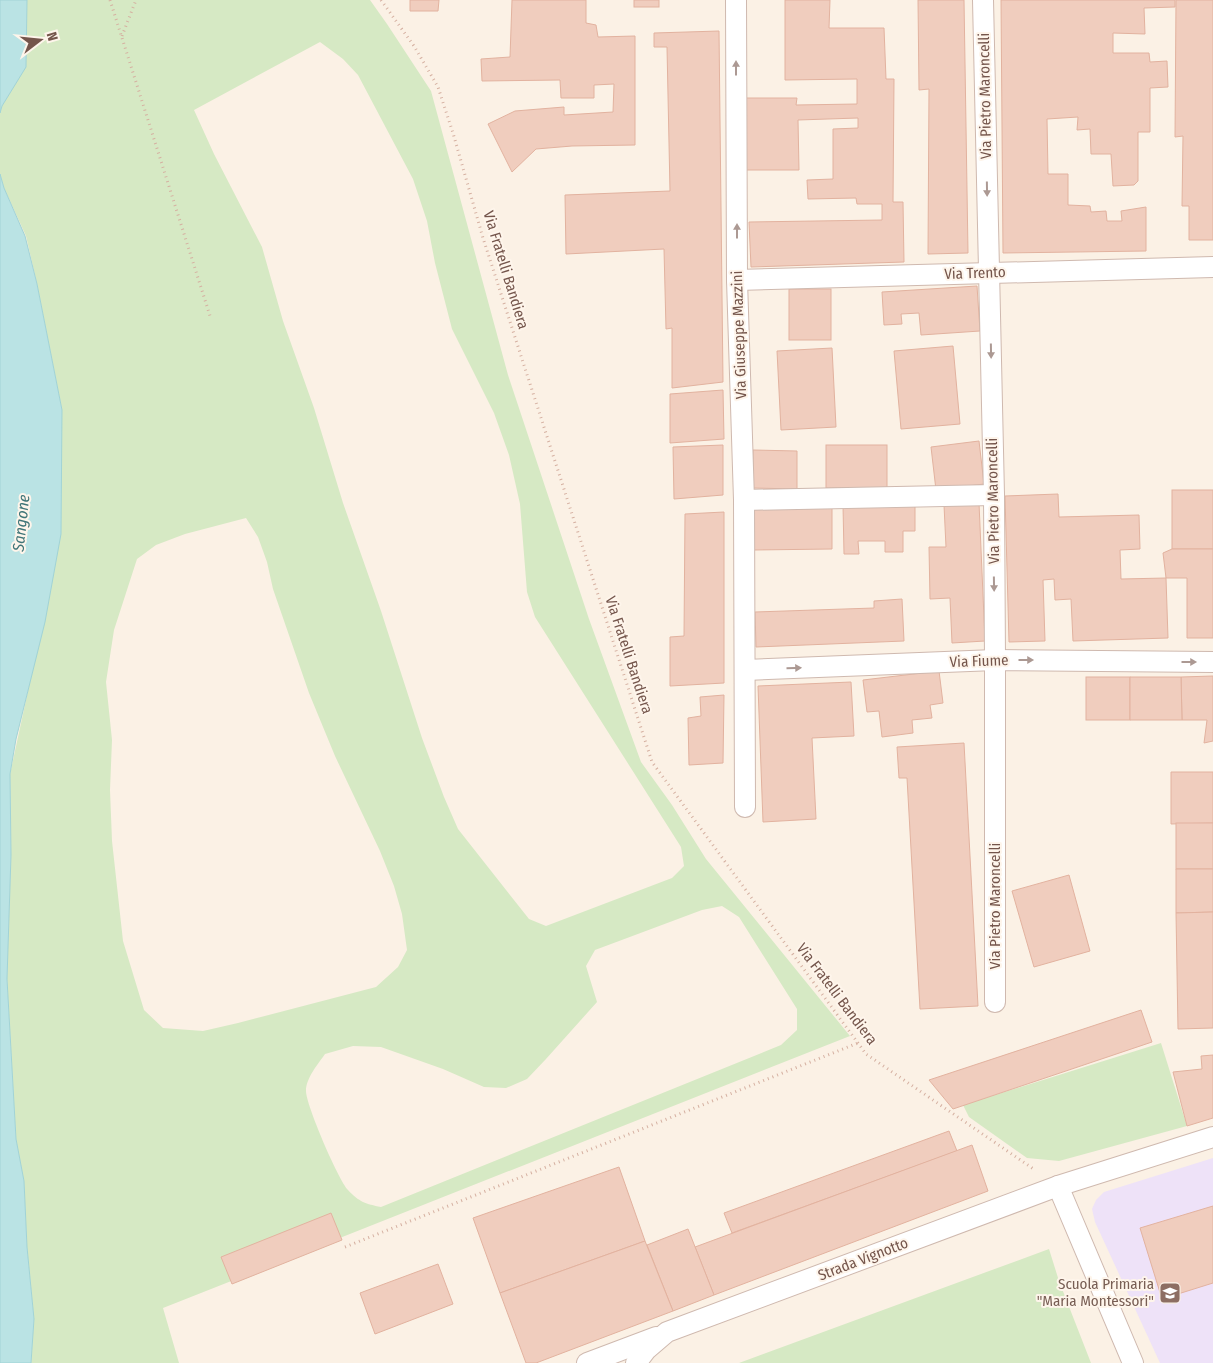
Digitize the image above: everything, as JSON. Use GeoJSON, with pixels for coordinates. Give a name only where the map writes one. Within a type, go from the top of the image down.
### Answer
{"type":"FeatureCollection","features":[{"type":"Feature","properties":{"kind":"street","name":"Via Giuseppe Mazzini"},"geometry":{"type":"LineString","coordinates":[[736,0],[737,280],[744,500],[745,807]]}},
{"type":"Feature","properties":{"kind":"street","name":"Via Pietro Maroncelli"},"geometry":{"type":"LineString","coordinates":[[983,0],[994,495],[995,1002]]}},
{"type":"Feature","properties":{"kind":"street","name":"Via Trento"},"geometry":{"type":"LineString","coordinates":[[737,280],[1213,267]]}},
{"type":"Feature","properties":{"kind":"street"},"geometry":{"type":"LineString","coordinates":[[744,500],[994,495]]}},
{"type":"Feature","properties":{"kind":"street","name":"Via Fiume"},"geometry":{"type":"LineString","coordinates":[[745,670],[995,660],[1213,662]]}},
{"type":"Feature","properties":{"kind":"street","name":"Strada Vignotto"},"geometry":{"type":"LineString","coordinates":[[587,1363],[1058,1186],[1213,1137]]}},
{"type":"Feature","properties":{"kind":"street"},"geometry":{"type":"LineString","coordinates":[[1058,1186],[1133,1363]]}},
{"type":"Feature","properties":{"kind":"street","name":"Strada Vignotto"},"geometry":{"type":"LineString","coordinates":[[636,1363],[646,1350],[667,1332]]}},
{"type":"Feature","properties":{"kind":"path"},"geometry":{"type":"LineString","coordinates":[[110,0],[211,318]]}},
{"type":"Feature","properties":{"kind":"path"},"geometry":{"type":"LineString","coordinates":[[122,36],[136,0]]}},
{"type":"Feature","properties":{"kind":"path","name":"Via Fratelli Bandiera"},"geometry":{"type":"LineString","coordinates":[[381,0],[414,46],[438,87],[483,238],[652,762],[866,1054],[1058,1186]]}},
{"type":"Feature","properties":{"kind":"path"},"geometry":{"type":"LineString","coordinates":[[345,1247],[858,1043]]}},
{"type":"Feature","properties":{"kind":"shaded area","name":"Scuola Primaria \"Maria Montessori\""},"geometry":{"type":"Polygon","coordinates":[[[1213,1158],[1213,1363],[1160,1363],[1095,1222],[1092,1209],[1096,1200],[1104,1192],[1213,1158]]]}},
{"type":"Feature","properties":{"kind":"green space"},"geometry":{"type":"Polygon","coordinates":[[[27,0],[370,0],[431,91],[508,375],[589,619],[641,762],[672,805],[706,859],[850,1036],[163,1308],[179,1363],[31,1363],[34,1319],[27,1247],[24,1181],[16,1139],[7,979],[11,855],[10,774],[28,691],[62,410],[26,236],[4,188],[0,174],[0,113],[2,106],[26,66],[27,0]],[[320,42],[194,110],[214,154],[262,247],[283,321],[314,408],[343,503],[381,611],[422,738],[444,797],[458,829],[529,919],[546,926],[672,878],[684,866],[681,847],[535,617],[527,592],[520,504],[509,455],[494,413],[452,329],[435,263],[427,221],[413,179],[358,75],[343,59],[320,42]],[[246,518],[185,534],[156,545],[137,559],[114,630],[106,682],[112,740],[110,790],[112,841],[123,941],[144,1010],[163,1028],[203,1031],[376,987],[398,967],[407,950],[402,914],[394,886],[380,851],[335,756],[309,693],[273,589],[267,562],[258,537],[246,518]],[[722,906],[702,910],[595,950],[586,966],[597,1002],[527,1079],[506,1088],[484,1087],[443,1069],[381,1047],[353,1046],[325,1054],[310,1076],[306,1091],[307,1099],[323,1142],[348,1190],[363,1202],[381,1207],[781,1045],[797,1030],[797,1009],[739,917],[722,906]]]}},
{"type":"Feature","properties":{"kind":"green space"},"geometry":{"type":"Polygon","coordinates":[[[1161,1043],[1187,1126],[1059,1161],[1027,1158],[969,1117],[963,1105],[1161,1043]]]}},
{"type":"Feature","properties":{"kind":"green space"},"geometry":{"type":"Polygon","coordinates":[[[1049,1249],[1059,1281],[1091,1363],[739,1363],[1049,1249]]]}},
{"type":"Feature","properties":{"kind":"water"},"geometry":{"type":"Polygon","coordinates":[[[0,0],[27,0],[26,67],[2,106],[0,113],[0,0]]]}},
{"type":"Feature","properties":{"kind":"water","name":"Sangone"},"geometry":{"type":"Polygon","coordinates":[[[0,174],[4,188],[25,236],[37,284],[62,410],[61,534],[45,622],[16,739],[10,774],[11,855],[7,979],[16,1139],[24,1181],[27,1247],[34,1319],[31,1363],[0,1363],[0,174]]]}},
{"type":"Feature","properties":{"kind":"building"},"geometry":{"type":"Polygon","coordinates":[[[410,0],[439,0],[438,11],[410,11],[410,0]]]}},
{"type":"Feature","properties":{"kind":"building"},"geometry":{"type":"Polygon","coordinates":[[[512,0],[586,0],[586,23],[596,25],[598,37],[635,36],[635,145],[572,146],[536,149],[512,172],[488,124],[515,111],[564,107],[564,115],[613,112],[614,84],[594,85],[594,98],[561,98],[560,80],[482,81],[481,59],[510,57],[512,0]]]}},
{"type":"Feature","properties":{"kind":"building"},"geometry":{"type":"Polygon","coordinates":[[[634,0],[659,0],[659,7],[634,7],[634,0]]]}},
{"type":"Feature","properties":{"kind":"building"},"geometry":{"type":"Polygon","coordinates":[[[785,0],[830,0],[829,28],[884,28],[886,79],[894,79],[893,202],[903,202],[904,262],[751,267],[749,222],[882,220],[882,204],[857,204],[856,198],[808,199],[807,180],[833,179],[833,129],[858,128],[858,118],[798,120],[799,170],[746,170],[746,98],[797,98],[796,105],[857,104],[857,79],[785,80],[785,0]]]}},
{"type":"Feature","properties":{"kind":"building"},"geometry":{"type":"Polygon","coordinates":[[[918,0],[964,0],[968,253],[928,254],[929,89],[919,90],[918,0]]]}},
{"type":"Feature","properties":{"kind":"building"},"geometry":{"type":"Polygon","coordinates":[[[1001,0],[1175,0],[1175,7],[1144,8],[1145,34],[1113,33],[1113,53],[1149,53],[1150,62],[1167,61],[1168,87],[1150,88],[1150,132],[1138,132],[1138,181],[1134,185],[1113,186],[1111,154],[1091,154],[1090,129],[1077,130],[1078,117],[1047,119],[1048,174],[1068,174],[1068,205],[1090,206],[1091,212],[1106,211],[1107,221],[1122,221],[1121,211],[1146,207],[1146,251],[1003,253],[1001,0]]]}},
{"type":"Feature","properties":{"kind":"building"},"geometry":{"type":"Polygon","coordinates":[[[1176,0],[1213,0],[1213,240],[1189,240],[1189,206],[1182,206],[1183,136],[1175,137],[1176,0]]]}},
{"type":"Feature","properties":{"kind":"building"},"geometry":{"type":"Polygon","coordinates":[[[719,31],[723,382],[672,388],[672,328],[666,329],[664,249],[566,254],[565,195],[670,191],[667,47],[654,47],[654,33],[719,31]]]}},
{"type":"Feature","properties":{"kind":"building"},"geometry":{"type":"Polygon","coordinates":[[[977,286],[980,331],[921,335],[919,313],[901,314],[902,324],[884,325],[882,292],[977,286]]]}},
{"type":"Feature","properties":{"kind":"building"},"geometry":{"type":"Polygon","coordinates":[[[789,289],[831,289],[831,340],[789,340],[789,289]]]}},
{"type":"Feature","properties":{"kind":"building"},"geometry":{"type":"Polygon","coordinates":[[[953,346],[960,424],[901,429],[894,351],[953,346]]]}},
{"type":"Feature","properties":{"kind":"building"},"geometry":{"type":"Polygon","coordinates":[[[832,348],[836,427],[781,430],[777,351],[832,348]]]}},
{"type":"Feature","properties":{"kind":"building"},"geometry":{"type":"Polygon","coordinates":[[[723,390],[724,439],[670,443],[670,394],[723,390]]]}},
{"type":"Feature","properties":{"kind":"building"},"geometry":{"type":"Polygon","coordinates":[[[979,441],[984,484],[936,490],[931,447],[979,441]]]}},
{"type":"Feature","properties":{"kind":"building"},"geometry":{"type":"Polygon","coordinates":[[[723,445],[723,495],[674,499],[673,447],[723,445]]]}},
{"type":"Feature","properties":{"kind":"building"},"geometry":{"type":"Polygon","coordinates":[[[826,445],[887,445],[887,488],[826,488],[826,445]]]}},
{"type":"Feature","properties":{"kind":"building"},"geometry":{"type":"Polygon","coordinates":[[[753,450],[797,451],[797,489],[752,488],[753,450]]]}},
{"type":"Feature","properties":{"kind":"building"},"geometry":{"type":"Polygon","coordinates":[[[1172,490],[1213,490],[1213,549],[1172,549],[1172,490]]]}},
{"type":"Feature","properties":{"kind":"building"},"geometry":{"type":"Polygon","coordinates":[[[1058,494],[1059,517],[1139,515],[1140,549],[1120,550],[1121,579],[1166,578],[1168,638],[1073,641],[1071,599],[1055,600],[1054,579],[1043,580],[1045,641],[1009,642],[1005,496],[1058,494]]]}},
{"type":"Feature","properties":{"kind":"building"},"geometry":{"type":"Polygon","coordinates":[[[979,503],[985,641],[952,643],[950,598],[930,599],[929,547],[946,547],[944,505],[979,503]]]}},
{"type":"Feature","properties":{"kind":"building"},"geometry":{"type":"Polygon","coordinates":[[[832,504],[832,549],[754,550],[753,506],[832,504]]]}},
{"type":"Feature","properties":{"kind":"building"},"geometry":{"type":"Polygon","coordinates":[[[915,504],[915,531],[903,531],[903,552],[885,552],[885,541],[858,541],[859,554],[844,554],[843,505],[915,504]]]}},
{"type":"Feature","properties":{"kind":"building"},"geometry":{"type":"Polygon","coordinates":[[[724,512],[724,683],[670,686],[670,637],[684,636],[685,514],[724,512]]]}},
{"type":"Feature","properties":{"kind":"building"},"geometry":{"type":"Polygon","coordinates":[[[1172,549],[1213,549],[1213,638],[1187,638],[1187,578],[1166,578],[1163,553],[1172,549]]]}},
{"type":"Feature","properties":{"kind":"building"},"geometry":{"type":"Polygon","coordinates":[[[902,599],[904,641],[756,647],[755,612],[874,608],[874,601],[902,599]]]}},
{"type":"Feature","properties":{"kind":"building"},"geometry":{"type":"Polygon","coordinates":[[[939,671],[943,703],[930,705],[932,718],[912,720],[913,733],[882,737],[879,711],[867,712],[863,680],[939,671]]]}},
{"type":"Feature","properties":{"kind":"building"},"geometry":{"type":"Polygon","coordinates":[[[1213,676],[1213,741],[1204,743],[1207,720],[1182,720],[1181,677],[1213,676]]]}},
{"type":"Feature","properties":{"kind":"building"},"geometry":{"type":"Polygon","coordinates":[[[1086,677],[1130,677],[1130,720],[1086,720],[1086,677]]]}},
{"type":"Feature","properties":{"kind":"building"},"geometry":{"type":"Polygon","coordinates":[[[1130,677],[1181,677],[1182,720],[1130,720],[1130,677]]]}},
{"type":"Feature","properties":{"kind":"building"},"geometry":{"type":"Polygon","coordinates":[[[851,682],[854,736],[812,738],[816,819],[763,822],[758,686],[851,682]]]}},
{"type":"Feature","properties":{"kind":"building"},"geometry":{"type":"Polygon","coordinates":[[[724,695],[723,763],[689,765],[688,718],[701,716],[700,697],[724,695]]]}},
{"type":"Feature","properties":{"kind":"building"},"geometry":{"type":"Polygon","coordinates":[[[964,743],[978,1006],[920,1009],[907,778],[899,778],[897,747],[964,743]]]}},
{"type":"Feature","properties":{"kind":"building"},"geometry":{"type":"Polygon","coordinates":[[[1171,772],[1213,772],[1213,823],[1171,824],[1171,772]]]}},
{"type":"Feature","properties":{"kind":"building"},"geometry":{"type":"Polygon","coordinates":[[[1176,823],[1213,823],[1213,869],[1176,869],[1176,823]]]}},
{"type":"Feature","properties":{"kind":"building"},"geometry":{"type":"Polygon","coordinates":[[[1176,869],[1213,869],[1213,912],[1176,913],[1176,869]]]}},
{"type":"Feature","properties":{"kind":"building"},"geometry":{"type":"Polygon","coordinates":[[[1069,875],[1090,951],[1034,967],[1012,891],[1069,875]]]}},
{"type":"Feature","properties":{"kind":"building"},"geometry":{"type":"Polygon","coordinates":[[[1213,912],[1213,1028],[1178,1029],[1176,913],[1213,912]]]}},
{"type":"Feature","properties":{"kind":"building"},"geometry":{"type":"Polygon","coordinates":[[[1141,1010],[1152,1042],[953,1109],[929,1080],[1141,1010]]]}},
{"type":"Feature","properties":{"kind":"building"},"geometry":{"type":"Polygon","coordinates":[[[1213,1055],[1213,1118],[1187,1126],[1173,1072],[1202,1069],[1201,1056],[1213,1055]]]}},
{"type":"Feature","properties":{"kind":"building"},"geometry":{"type":"Polygon","coordinates":[[[949,1131],[957,1151],[732,1233],[724,1213],[949,1131]]]}},
{"type":"Feature","properties":{"kind":"building"},"geometry":{"type":"Polygon","coordinates":[[[972,1145],[988,1191],[714,1295],[695,1247],[972,1145]]]}},
{"type":"Feature","properties":{"kind":"building"},"geometry":{"type":"Polygon","coordinates":[[[619,1167],[645,1241],[500,1293],[473,1218],[619,1167]]]}},
{"type":"Feature","properties":{"kind":"building"},"geometry":{"type":"Polygon","coordinates":[[[1213,1206],[1213,1283],[1162,1299],[1140,1228],[1213,1206]]]}},
{"type":"Feature","properties":{"kind":"building"},"geometry":{"type":"Polygon","coordinates":[[[331,1213],[342,1240],[232,1284],[221,1257],[331,1213]]]}},
{"type":"Feature","properties":{"kind":"building"},"geometry":{"type":"Polygon","coordinates":[[[688,1229],[714,1295],[673,1311],[647,1245],[688,1229]]]}},
{"type":"Feature","properties":{"kind":"building"},"geometry":{"type":"Polygon","coordinates":[[[645,1241],[673,1311],[536,1363],[526,1363],[500,1293],[645,1241]]]}},
{"type":"Feature","properties":{"kind":"building"},"geometry":{"type":"Polygon","coordinates":[[[438,1264],[453,1304],[375,1334],[360,1293],[438,1264]]]}},
{"type":"Feature","properties":{"kind":"place","name":"Scuola Primaria \"Maria Montessori\""},"geometry":{"type":"Point","coordinates":[1170,1293]}}]}
